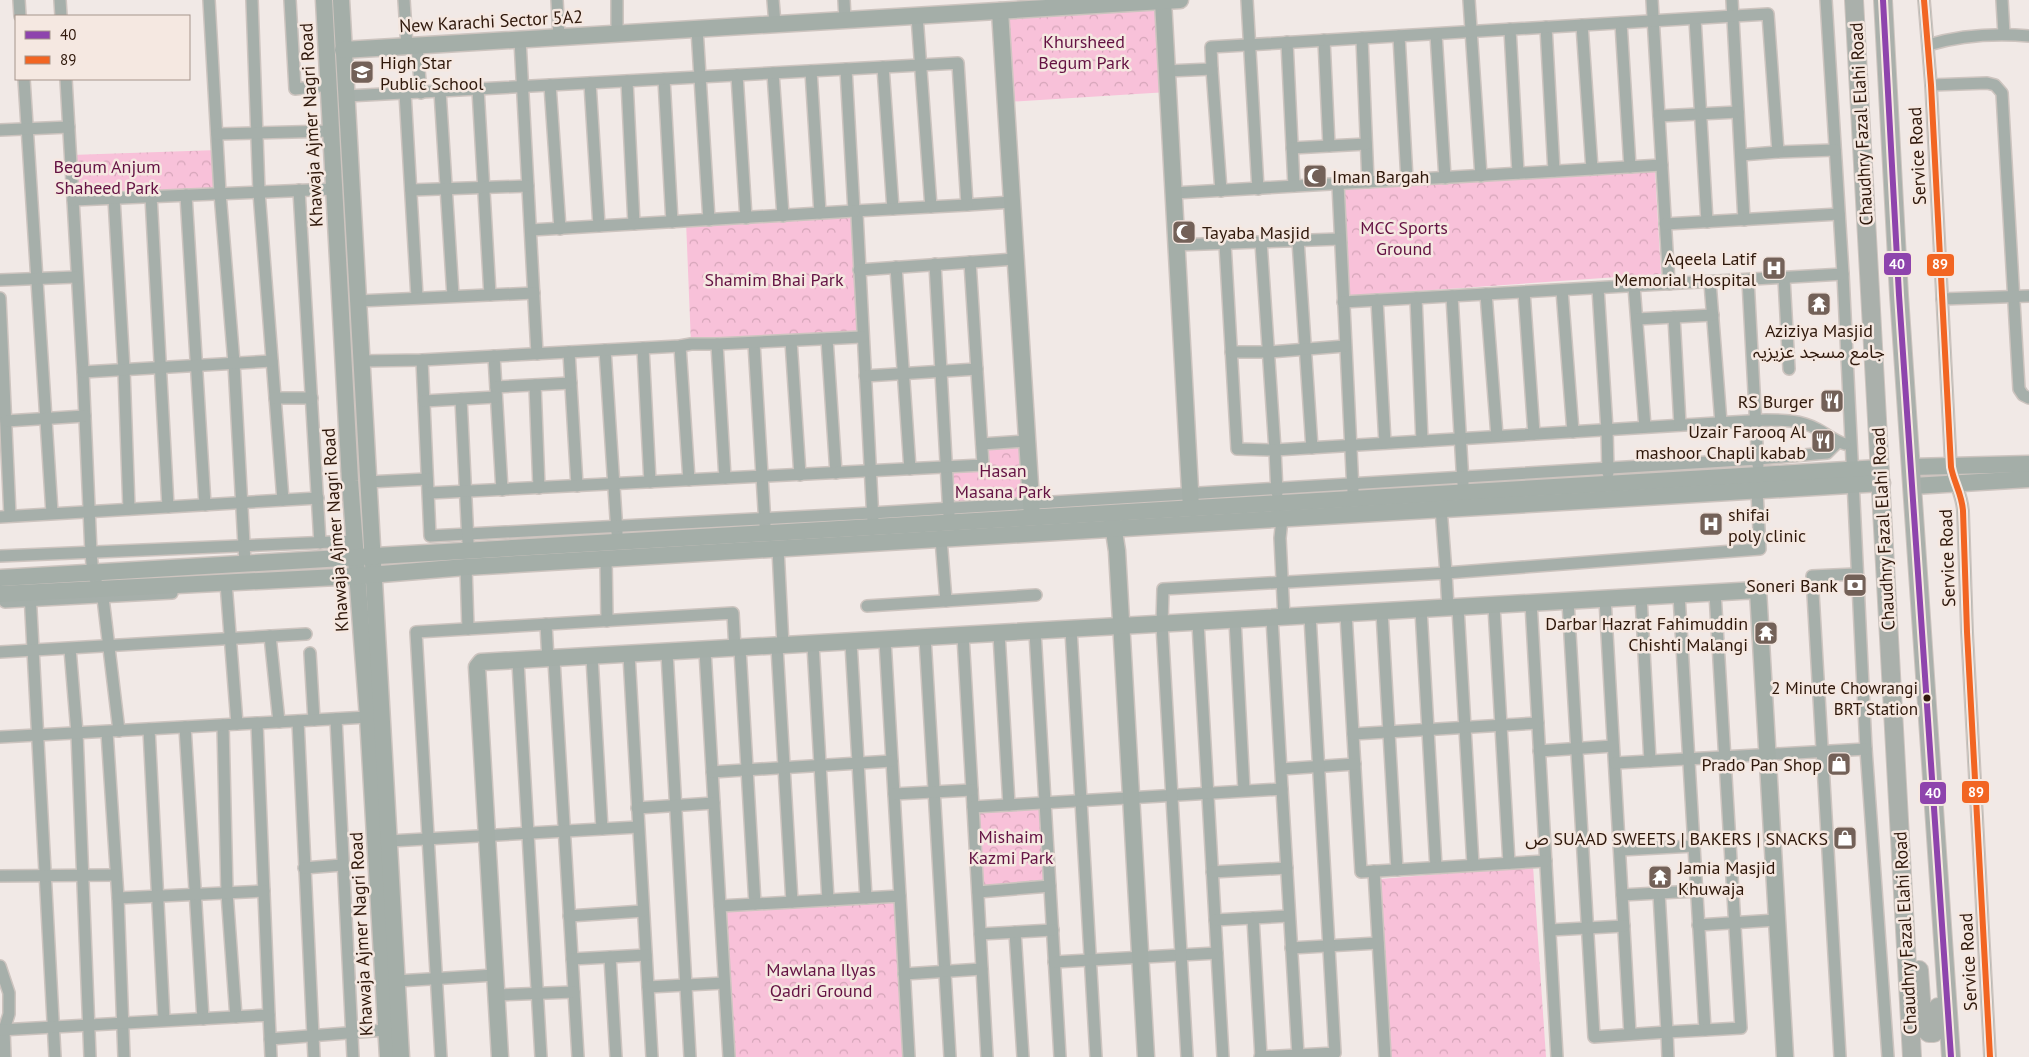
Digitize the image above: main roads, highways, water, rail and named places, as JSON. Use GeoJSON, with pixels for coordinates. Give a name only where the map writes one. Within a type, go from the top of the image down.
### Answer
{"type":"FeatureCollection","features":[{"type":"Feature","properties":{"kind":"main road","name":"Khawaja Ajmer Nagri Road"},"geometry":{"type":"LineString","coordinates":[[324,0],[350,481],[361,551],[390,841],[401,1057]]}},
{"type":"Feature","properties":{"kind":"main road","name":"Khawaja Ajmer Nagri Road"},"geometry":{"type":"LineString","coordinates":[[340,0],[359,301],[368,482],[361,551]]}},
{"type":"Feature","properties":{"kind":"main road","name":"New Karachi Sector 5A2"},"geometry":{"type":"LineString","coordinates":[[343,50],[1000,11],[1031,4],[1180,0]]}},
{"type":"Feature","properties":{"kind":"main road","name":"Chaudhry Fazal Elahi Road"},"geometry":{"type":"LineString","coordinates":[[1854,0],[1912,1057]]}},
{"type":"Feature","properties":{"kind":"main road","name":"Chaudhry Fazal Elahi Road"},"geometry":{"type":"LineString","coordinates":[[1883,0],[1900,295],[1951,1057]]}},
{"type":"Feature","properties":{"kind":"main road"},"geometry":{"type":"LineString","coordinates":[[1163,1],[1190,501]]}},
{"type":"Feature","properties":{"kind":"main road"},"geometry":{"type":"LineString","coordinates":[[1000,11],[1031,510]]}},
{"type":"Feature","properties":{"kind":"main road"},"geometry":{"type":"LineString","coordinates":[[1870,293],[1876,260],[1870,153],[1872,149],[1879,146],[1883,149],[1886,156],[1892,261],[1900,295]]}},
{"type":"Feature","properties":{"kind":"main road"},"geometry":{"type":"LineString","coordinates":[[332,151],[350,150]]}},
{"type":"Feature","properties":{"kind":"main road"},"geometry":{"type":"LineString","coordinates":[[1913,486],[1952,475],[2029,464]]}},
{"type":"Feature","properties":{"kind":"main road"},"geometry":{"type":"LineString","coordinates":[[1912,467],[1952,475],[2029,478]]}},
{"type":"Feature","properties":{"kind":"main road"},"geometry":{"type":"LineString","coordinates":[[0,578],[93,574],[245,563],[468,542],[1031,510],[1113,520],[1190,501],[1441,508],[1758,475]]}},
{"type":"Feature","properties":{"kind":"main road"},"geometry":{"type":"LineString","coordinates":[[0,594],[30,597],[101,594],[363,578],[466,567],[941,538],[1278,503],[1353,490],[1608,476],[1758,475],[1851,477],[1881,475]]}},
{"type":"Feature","properties":{"kind":"main road"},"geometry":{"type":"LineString","coordinates":[[1113,520],[1146,1057]]}},
{"type":"Feature","properties":{"kind":"main road","name":"Khawaja Ajmer Nagri Road"},"geometry":{"type":"LineString","coordinates":[[363,578],[368,717],[388,1057]]}},
{"type":"Feature","properties":{"kind":"main road"},"geometry":{"type":"LineString","coordinates":[[500,1057],[477,667],[481,662],[592,658],[1758,590],[1785,1057]]}},
{"type":"Feature","properties":{"kind":"main road"},"geometry":{"type":"LineString","coordinates":[[1898,811],[1912,870],[1923,1028],[1926,1032],[1932,1033],[1939,1026],[1931,862],[1936,822]]}},
{"type":"Feature","properties":{"kind":"place","name":"High Star Public School"},"geometry":{"type":"Point","coordinates":[362,72]}},
{"type":"Feature","properties":{"kind":"place","name":"Iman Bargah"},"geometry":{"type":"Point","coordinates":[1315,176]}},
{"type":"Feature","properties":{"kind":"place","name":"Tayaba Masjid"},"geometry":{"type":"Point","coordinates":[1184,232]}},
{"type":"Feature","properties":{"kind":"place","name":"Aqeela Latif Memorial Hospital"},"geometry":{"type":"Point","coordinates":[1774,268]}},
{"type":"Feature","properties":{"kind":"place","name":"Aziziya Masjid جامع مسجد عزیزیہ"},"geometry":{"type":"Point","coordinates":[1819,304]}},
{"type":"Feature","properties":{"kind":"place","name":"RS Burger"},"geometry":{"type":"Point","coordinates":[1832,401]}},
{"type":"Feature","properties":{"kind":"place","name":"Uzair Farooq Al mashoor Chapli kabab"},"geometry":{"type":"Point","coordinates":[1823,441]}},
{"type":"Feature","properties":{"kind":"place","name":"shifai poly clinic"},"geometry":{"type":"Point","coordinates":[1711,524]}},
{"type":"Feature","properties":{"kind":"place","name":"Soneri Bank"},"geometry":{"type":"Point","coordinates":[1855,585]}},
{"type":"Feature","properties":{"kind":"place","name":"Darbar Hazrat Fahimuddin Chishti Malangi"},"geometry":{"type":"Point","coordinates":[1766,633]}},
{"type":"Feature","properties":{"kind":"place","name":"2 Minute Chowrangi BRT Station"},"geometry":{"type":"Point","coordinates":[1927,698]}},
{"type":"Feature","properties":{"kind":"place","name":"Prado Pan Shop"},"geometry":{"type":"Point","coordinates":[1839,764]}},
{"type":"Feature","properties":{"kind":"place","name":"ص SUAAD SWEETS | BAKERS | SNACKS"},"geometry":{"type":"Point","coordinates":[1845,838]}},
{"type":"Feature","properties":{"kind":"place","name":"Jamia Masjid Khuwaja"},"geometry":{"type":"Point","coordinates":[1660,877]}},
{"type":"Feature","properties":{"kind":"park label","name":"Khursheed Begum Park"},"geometry":{"type":"Point","coordinates":[1084,51]}},
{"type":"Feature","properties":{"kind":"park label","name":"Begum Anjum Shaheed Park"},"geometry":{"type":"Point","coordinates":[107,176]}},
{"type":"Feature","properties":{"kind":"park label","name":"MCC Sports Ground"},"geometry":{"type":"Point","coordinates":[1404,237]}},
{"type":"Feature","properties":{"kind":"park label","name":"Shamim Bhai Park"},"geometry":{"type":"Point","coordinates":[774,279]}},
{"type":"Feature","properties":{"kind":"park label","name":"Hasan Masana Park"},"geometry":{"type":"Point","coordinates":[1003,480]}},
{"type":"Feature","properties":{"kind":"park label","name":"Mishaim Kazmi Park"},"geometry":{"type":"Point","coordinates":[1011,846]}},
{"type":"Feature","properties":{"kind":"park label","name":"Mawlana Ilyas Qadri Ground"},"geometry":{"type":"Point","coordinates":[821,980]}}]}
